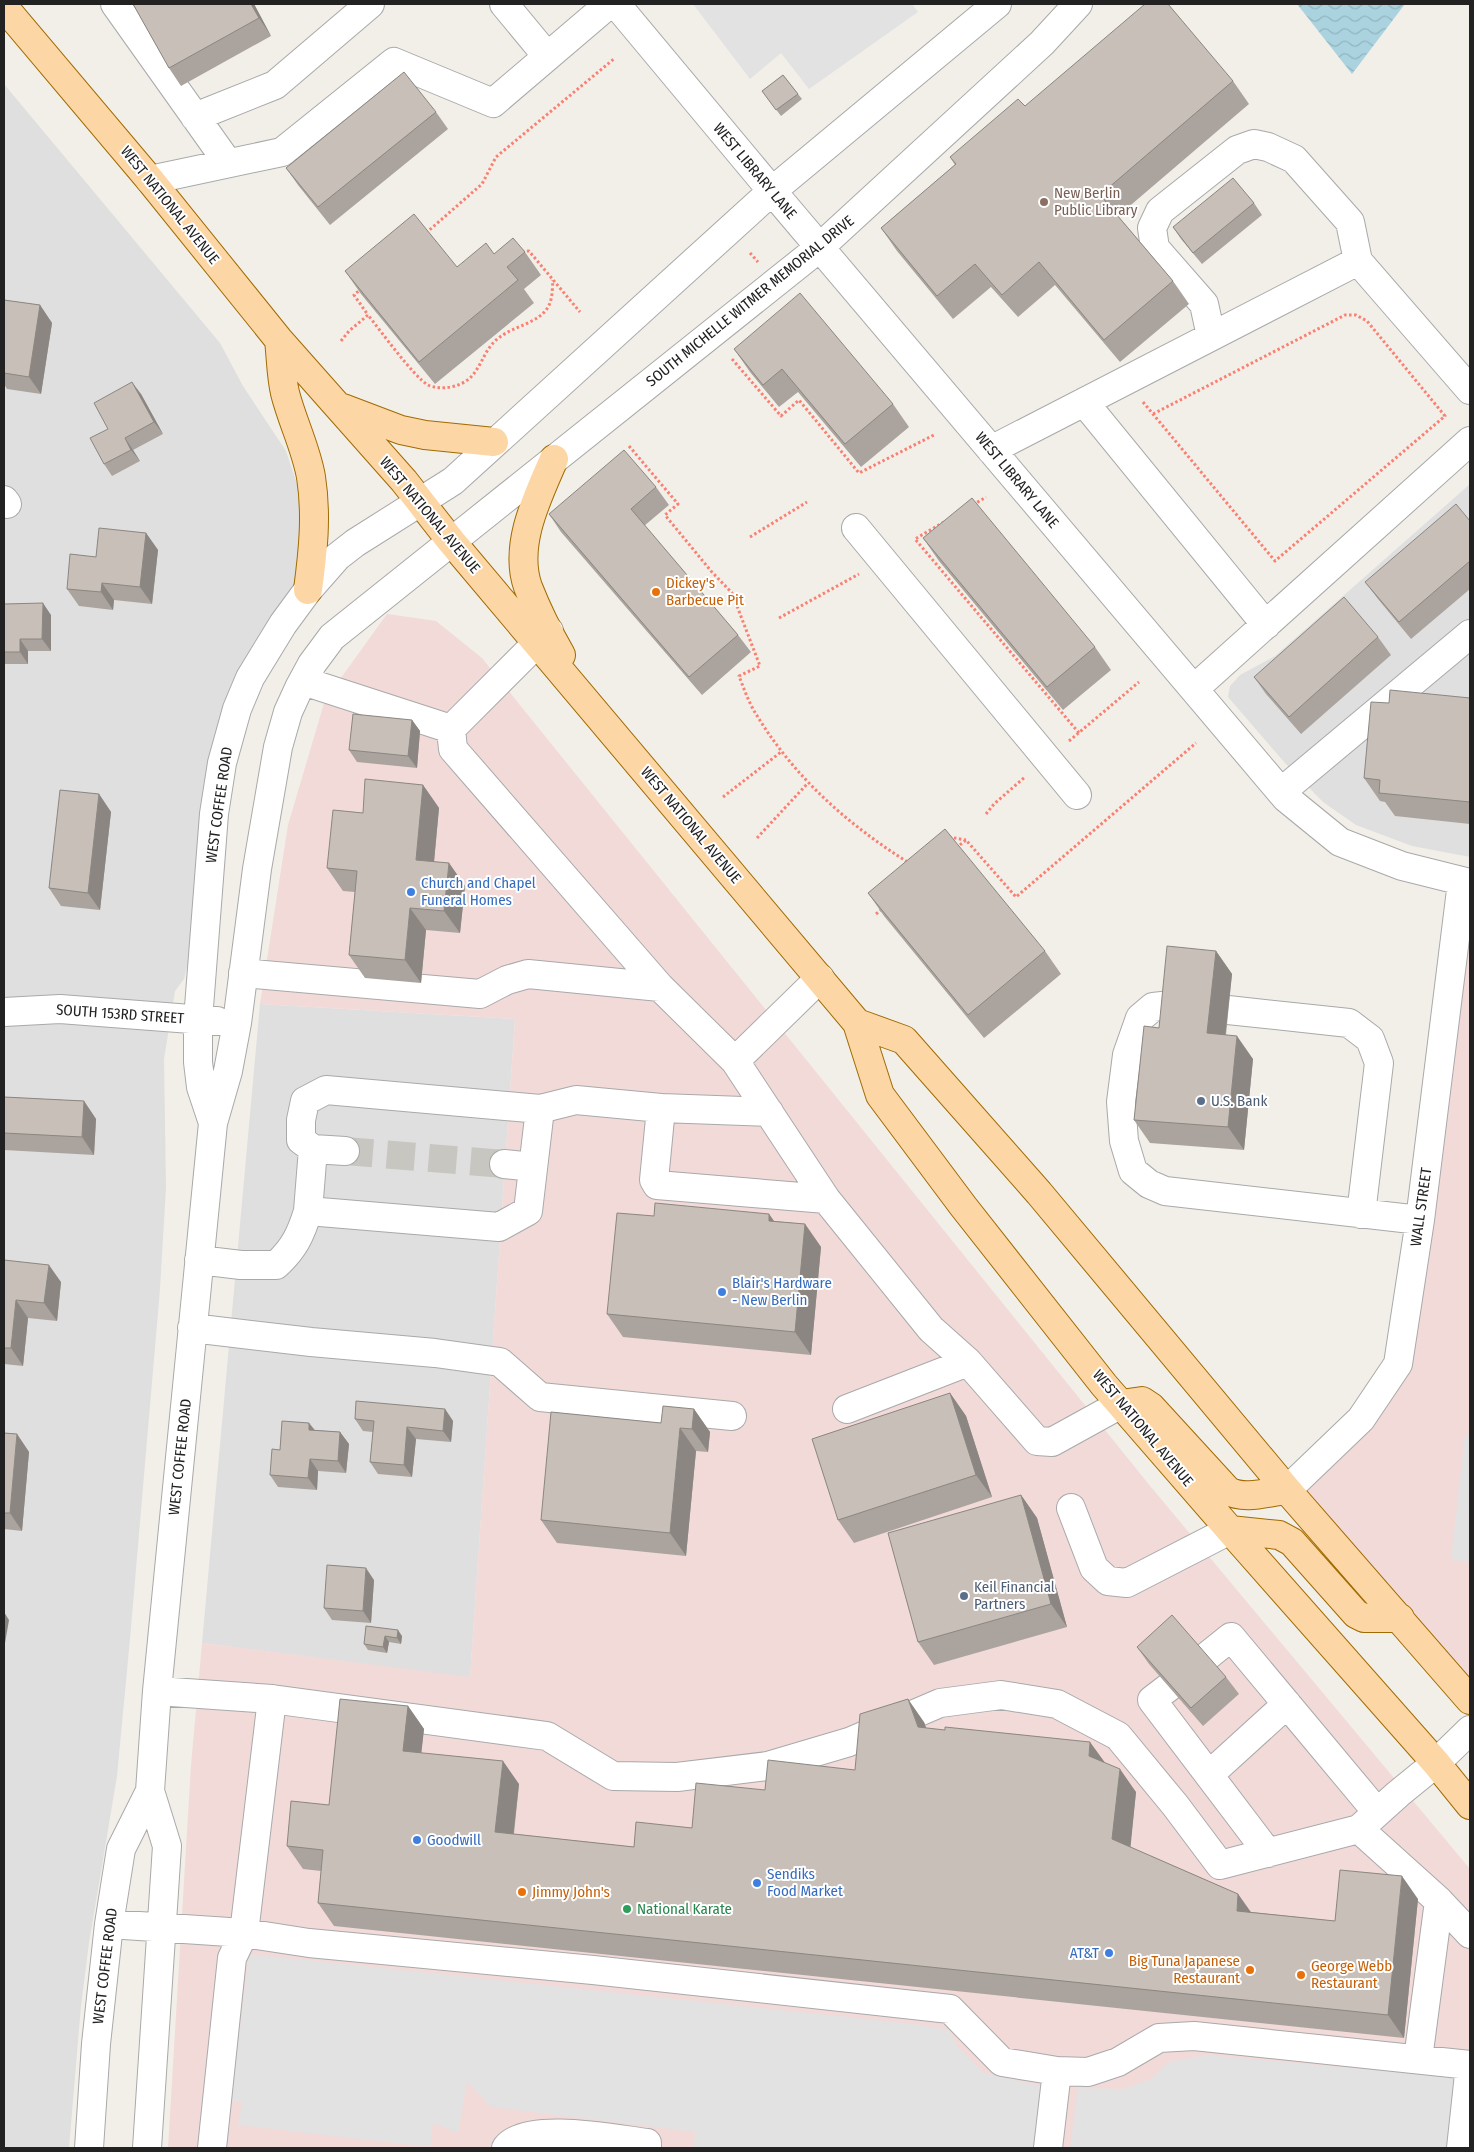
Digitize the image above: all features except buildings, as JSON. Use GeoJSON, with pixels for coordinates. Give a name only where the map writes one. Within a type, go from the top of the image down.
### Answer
{"type":"FeatureCollection","features":[{"type":"Feature","properties":{"kind":"main road","name":"WEST NATIONAL AVENUE"},"geometry":{"type":"LineString","coordinates":[[11,8],[279,340],[422,502],[451,541],[543,636],[588,703],[857,1023],[880,1095],[963,1206],[1121,1404],[1436,1763],[1470,1805]]}},
{"type":"Feature","properties":{"kind":"main road"},"geometry":{"type":"LineString","coordinates":[[279,340],[285,392],[311,475],[314,500],[315,526],[308,590]]}},
{"type":"Feature","properties":{"kind":"main road"},"geometry":{"type":"LineString","coordinates":[[337,406],[401,430],[425,435],[494,442]]}},
{"type":"Feature","properties":{"kind":"main road"},"geometry":{"type":"LineString","coordinates":[[543,636],[527,585],[524,561],[525,538],[533,506],[554,459]]}},
{"type":"Feature","properties":{"kind":"main road"},"geometry":{"type":"LineString","coordinates":[[857,1023],[904,1040],[1039,1193],[1287,1490],[1470,1700]]}},
{"type":"Feature","properties":{"kind":"main road"},"geometry":{"type":"LineString","coordinates":[[1121,1404],[1142,1401],[1151,1407],[1228,1491],[1236,1495],[1246,1495],[1287,1490]]}},
{"type":"Feature","properties":{"kind":"main road"},"geometry":{"type":"LineString","coordinates":[[1230,1530],[1287,1490]]}},
{"type":"Feature","properties":{"kind":"main road"},"geometry":{"type":"LineString","coordinates":[[1230,1530],[1279,1535],[1292,1542],[1356,1614],[1364,1618],[1400,1618]]}},
{"type":"Feature","properties":{"kind":"street"},"geometry":{"type":"LineString","coordinates":[[115,4],[228,163]]}},
{"type":"Feature","properties":{"kind":"street"},"geometry":{"type":"LineString","coordinates":[[196,118],[275,85],[370,4]]}},
{"type":"Feature","properties":{"kind":"street"},"geometry":{"type":"LineString","coordinates":[[504,4],[547,56]]}},
{"type":"Feature","properties":{"kind":"street"},"geometry":{"type":"LineString","coordinates":[[150,180],[282,152],[394,62],[493,103],[609,4]]}},
{"type":"Feature","properties":{"kind":"street","name":"WEST LIBRARY LANE"},"geometry":{"type":"LineString","coordinates":[[616,4],[819,248],[1281,792],[1340,842],[1402,866],[1466,882]]}},
{"type":"Feature","properties":{"kind":"street"},"geometry":{"type":"LineString","coordinates":[[422,502],[453,481],[772,192],[997,4]]}},
{"type":"Feature","properties":{"kind":"street","name":"SOUTH MICHELLE WITMER MEMORIAL DRIVE"},"geometry":{"type":"LineString","coordinates":[[451,541],[819,248],[1042,43],[1078,4]]}},
{"type":"Feature","properties":{"kind":"street"},"geometry":{"type":"LineString","coordinates":[[1211,336],[1204,304],[1156,248],[1152,228],[1160,211],[1237,150],[1254,144],[1268,147],[1294,159],[1350,222],[1358,261],[1470,390]]}},
{"type":"Feature","properties":{"kind":"street"},"geometry":{"type":"LineString","coordinates":[[991,450],[1358,261]]}},
{"type":"Feature","properties":{"kind":"street"},"geometry":{"type":"LineString","coordinates":[[1084,402],[1266,624]]}},
{"type":"Feature","properties":{"kind":"street"},"geometry":{"type":"LineString","coordinates":[[1194,689],[1470,441]]}},
{"type":"Feature","properties":{"kind":"street","name":"WEST COFFEE ROAD"},"geometry":{"type":"LineString","coordinates":[[214,1123],[202,1087],[199,1070],[198,1020],[214,814],[222,763],[232,725],[250,678],[278,631],[308,590],[343,553],[422,502]]}},
{"type":"Feature","properties":{"kind":"street"},"geometry":{"type":"LineString","coordinates":[[856,528],[1077,795]]}},
{"type":"Feature","properties":{"kind":"street","name":"WEST COFFEE ROAD"},"geometry":{"type":"LineString","coordinates":[[147,2148],[167,1846],[150,1791],[157,1691],[214,1123],[228,1071],[237,1023],[273,773],[288,712],[312,664],[332,638],[451,541]]}},
{"type":"Feature","properties":{"kind":"street"},"geometry":{"type":"LineString","coordinates":[[1281,792],[1470,634]]}},
{"type":"Feature","properties":{"kind":"street"},"geometry":{"type":"LineString","coordinates":[[451,729],[543,636]]}},
{"type":"Feature","properties":{"kind":"street"},"geometry":{"type":"LineString","coordinates":[[303,681],[451,729]]}},
{"type":"Feature","properties":{"kind":"street"},"geometry":{"type":"LineString","coordinates":[[451,729],[453,750],[660,987],[735,1060],[826,1199],[930,1329],[968,1362],[1037,1441],[1052,1442],[1121,1404]]}},
{"type":"Feature","properties":{"kind":"street","name":"WALL STREET"},"geometry":{"type":"LineString","coordinates":[[1287,1490],[1361,1419],[1398,1364],[1420,1220],[1466,882]]}},
{"type":"Feature","properties":{"kind":"street"},"geometry":{"type":"LineString","coordinates":[[243,973],[480,994],[507,980],[528,974],[660,987]]}},
{"type":"Feature","properties":{"kind":"street"},"geometry":{"type":"LineString","coordinates":[[735,1060],[820,978]]}},
{"type":"Feature","properties":{"kind":"street"},"geometry":{"type":"LineString","coordinates":[[1180,1004],[1153,1008],[1140,1018],[1127,1055],[1121,1102],[1124,1141],[1133,1171],[1149,1184],[1165,1191],[1420,1220]]}},
{"type":"Feature","properties":{"kind":"street","name":"SOUTH 153RD STREET"},"geometry":{"type":"LineString","coordinates":[[4,1012],[60,1009],[237,1023]]}},
{"type":"Feature","properties":{"kind":"street"},"geometry":{"type":"LineString","coordinates":[[1228,1010],[1349,1023],[1370,1039],[1379,1063],[1361,1214]]}},
{"type":"Feature","properties":{"kind":"street"},"geometry":{"type":"LineString","coordinates":[[345,1151],[313,1149],[301,1140],[301,1120],[305,1101],[326,1090],[540,1109],[576,1100],[661,1108],[769,1112]]}},
{"type":"Feature","properties":{"kind":"street"},"geometry":{"type":"LineString","coordinates":[[661,1108],[654,1180],[657,1185],[826,1199]]}},
{"type":"Feature","properties":{"kind":"street"},"geometry":{"type":"LineString","coordinates":[[308,1211],[499,1227],[528,1210],[540,1109]]}},
{"type":"Feature","properties":{"kind":"street"},"geometry":{"type":"LineString","coordinates":[[199,1260],[242,1265],[276,1265],[290,1253],[302,1230],[308,1211],[313,1149]]}},
{"type":"Feature","properties":{"kind":"street"},"geometry":{"type":"LineString","coordinates":[[504,1164],[533,1166]]}},
{"type":"Feature","properties":{"kind":"street"},"geometry":{"type":"LineString","coordinates":[[192,1328],[311,1342],[435,1353],[500,1362],[540,1396],[732,1416]]}},
{"type":"Feature","properties":{"kind":"street"},"geometry":{"type":"LineString","coordinates":[[847,1409],[968,1362]]}},
{"type":"Feature","properties":{"kind":"street"},"geometry":{"type":"LineString","coordinates":[[1071,1508],[1094,1568],[1108,1581],[1127,1583],[1230,1530]]}},
{"type":"Feature","properties":{"kind":"street"},"geometry":{"type":"LineString","coordinates":[[1210,1653],[1231,1636],[1287,1704],[1368,1821],[1470,1934]]}},
{"type":"Feature","properties":{"kind":"street"},"geometry":{"type":"LineString","coordinates":[[1166,1689],[1152,1700],[1210,1774],[1268,1853]]}},
{"type":"Feature","properties":{"kind":"street"},"geometry":{"type":"LineString","coordinates":[[157,1691],[272,1699],[547,1736],[613,1776],[677,1777],[768,1766],[849,1742],[940,1704],[1001,1695],[1057,1704],[1118,1736],[1175,1805],[1220,1865],[1268,1853],[1368,1821],[1436,1763],[1470,1730]]}},
{"type":"Feature","properties":{"kind":"street"},"geometry":{"type":"LineString","coordinates":[[212,2148],[232,1958],[244,1933],[272,1699]]}},
{"type":"Feature","properties":{"kind":"street"},"geometry":{"type":"LineString","coordinates":[[1210,1774],[1287,1704]]}},
{"type":"Feature","properties":{"kind":"street","name":"WEST COFFEE ROAD"},"geometry":{"type":"LineString","coordinates":[[89,2148],[96,2044],[109,1924],[121,1849],[150,1791]]}},
{"type":"Feature","properties":{"kind":"street"},"geometry":{"type":"LineString","coordinates":[[1418,2059],[1439,1901]]}},
{"type":"Feature","properties":{"kind":"street"},"geometry":{"type":"LineString","coordinates":[[109,1924],[244,1933],[309,1943],[593,1970],[950,2009],[1002,2062],[1057,2071],[1088,2072],[1118,2062],[1159,2038],[1194,2036],[1470,2065],[1461,2148]]}},
{"type":"Feature","properties":{"kind":"street"},"geometry":{"type":"LineString","coordinates":[[1048,2148],[1057,2071]]}},
{"type":"Feature","properties":{"kind":"street"},"geometry":{"type":"LineString","coordinates":[[506,2148],[515,2139],[532,2134],[552,2133],[647,2143],[647,2148]]}},
{"type":"Feature","properties":{"kind":"path"},"geometry":{"type":"LineString","coordinates":[[426,234],[482,184],[496,157],[614,58]]}},
{"type":"Feature","properties":{"kind":"path"},"geometry":{"type":"LineString","coordinates":[[514,253],[529,251],[580,312]]}},
{"type":"Feature","properties":{"kind":"path"},"geometry":{"type":"LineString","coordinates":[[750,253],[760,264]]}},
{"type":"Feature","properties":{"kind":"path"},"geometry":{"type":"LineString","coordinates":[[368,283],[354,296],[418,375],[429,385],[444,388],[463,384],[472,376],[491,344],[501,335],[539,316],[548,307],[553,280]]}},
{"type":"Feature","properties":{"kind":"path"},"geometry":{"type":"LineString","coordinates":[[341,341],[349,331],[368,315]]}},
{"type":"Feature","properties":{"kind":"path"},"geometry":{"type":"LineString","coordinates":[[1134,406],[1142,402],[1153,414],[1275,561],[1445,416],[1367,321],[1356,315],[1345,315],[1153,414]]}},
{"type":"Feature","properties":{"kind":"path"},"geometry":{"type":"LineString","coordinates":[[732,359],[780,416],[799,400],[860,473],[934,436]]}},
{"type":"Feature","properties":{"kind":"path"},"geometry":{"type":"LineString","coordinates":[[629,446],[678,504],[665,515],[710,571],[732,593],[760,666],[738,676],[755,713],[781,752],[808,783],[857,827],[917,868]]}},
{"type":"Feature","properties":{"kind":"path"},"geometry":{"type":"LineString","coordinates":[[970,506],[986,497]]}},
{"type":"Feature","properties":{"kind":"path"},"geometry":{"type":"LineString","coordinates":[[750,537],[807,502]]}},
{"type":"Feature","properties":{"kind":"path"},"geometry":{"type":"LineString","coordinates":[[947,520],[915,539],[1079,733]]}},
{"type":"Feature","properties":{"kind":"path"},"geometry":{"type":"LineString","coordinates":[[779,618],[853,576],[864,572]]}},
{"type":"Feature","properties":{"kind":"path"},"geometry":{"type":"LineString","coordinates":[[1066,743],[1139,682]]}},
{"type":"Feature","properties":{"kind":"path"},"geometry":{"type":"LineString","coordinates":[[946,836],[966,840],[1016,897],[1196,743]]}},
{"type":"Feature","properties":{"kind":"path"},"geometry":{"type":"LineString","coordinates":[[723,797],[781,752]]}},
{"type":"Feature","properties":{"kind":"path"},"geometry":{"type":"LineString","coordinates":[[986,814],[994,804],[1032,772]]}},
{"type":"Feature","properties":{"kind":"path"},"geometry":{"type":"LineString","coordinates":[[756,838],[808,783]]}},
{"type":"Feature","properties":{"kind":"path"},"geometry":{"type":"LineString","coordinates":[[951,852],[966,840]]}},
{"type":"Feature","properties":{"kind":"path"},"geometry":{"type":"LineString","coordinates":[[876,914],[884,908]]}},
{"type":"Feature","properties":{"kind":"shaded area"},"geometry":{"type":"Polygon","coordinates":[[[693,4],[912,4],[918,12],[809,89],[781,53],[750,79],[693,4]]]}},
{"type":"Feature","properties":{"kind":"shaded area"},"geometry":{"type":"Polygon","coordinates":[[[4,84],[220,343],[243,386],[286,451],[297,484],[303,511],[299,566],[294,584],[281,607],[201,838],[188,962],[184,979],[175,991],[164,1059],[166,1187],[160,1289],[130,1639],[117,1776],[89,1943],[81,2006],[69,2148],[4,2148],[4,84]]]}},
{"type":"Feature","properties":{"kind":"shaded area"},"geometry":{"type":"Polygon","coordinates":[[[1470,484],[1470,857],[1412,846],[1356,825],[1323,802],[1285,763],[1228,697],[1230,686],[1240,675],[1275,656],[1470,484]]]}},
{"type":"Feature","properties":{"kind":"shaded area"},"geometry":{"type":"Polygon","coordinates":[[[387,614],[436,621],[482,658],[1151,1487],[1470,1869],[1470,2148],[168,2148],[191,1765],[202,1643],[470,1677],[515,1019],[260,1004],[288,825],[325,700],[387,614]]]}},
{"type":"Feature","properties":{"kind":"shaded area"},"geometry":{"type":"Polygon","coordinates":[[[1470,883],[1470,1700],[1287,1490],[1398,1364],[1470,883]]]}},
{"type":"Feature","properties":{"kind":"shaded area"},"geometry":{"type":"Polygon","coordinates":[[[260,1004],[515,1019],[470,1678],[202,1643],[260,1004]]]}},
{"type":"Feature","properties":{"kind":"shaded area"},"geometry":{"type":"Polygon","coordinates":[[[1465,1435],[1470,1436],[1470,1562],[1451,1560],[1465,1435]]]}},
{"type":"Feature","properties":{"kind":"shaded area"},"geometry":{"type":"Polygon","coordinates":[[[249,1954],[914,2024],[949,2030],[957,2046],[984,2073],[1041,2086],[1034,2148],[694,2148],[695,2132],[491,2107],[467,2082],[458,2133],[433,2123],[430,2147],[238,2125],[242,2102],[231,2102],[249,1954]]]}},
{"type":"Feature","properties":{"kind":"shaded area"},"geometry":{"type":"Polygon","coordinates":[[[1207,2055],[1470,2079],[1470,2148],[1070,2148],[1078,2088],[1123,2089],[1151,2079],[1169,2062],[1207,2055]]]}},
{"type":"Feature","properties":{"kind":"water"},"geometry":{"type":"Polygon","coordinates":[[[1297,4],[1405,4],[1352,74],[1297,4]]]}},
{"type":"Feature","properties":{"kind":"tunnel"},"geometry":{"type":"LineString","coordinates":[[345,1151],[504,1164]]}},
{"type":"Feature","properties":{"kind":"place","name":"New Berlin Public Library"},"geometry":{"type":"Point","coordinates":[1044,202]}},
{"type":"Feature","properties":{"kind":"place","name":"Dickey's Barbecue Pit"},"geometry":{"type":"Point","coordinates":[656,592]}},
{"type":"Feature","properties":{"kind":"place","name":"Church and Chapel Funeral Homes"},"geometry":{"type":"Point","coordinates":[411,892]}},
{"type":"Feature","properties":{"kind":"place","name":"U.S. Bank"},"geometry":{"type":"Point","coordinates":[1201,1101]}},
{"type":"Feature","properties":{"kind":"place","name":"Blair's Hardware - New Berlin"},"geometry":{"type":"Point","coordinates":[722,1292]}},
{"type":"Feature","properties":{"kind":"place","name":"Keil Financial Partners"},"geometry":{"type":"Point","coordinates":[964,1596]}},
{"type":"Feature","properties":{"kind":"place","name":"Goodwill"},"geometry":{"type":"Point","coordinates":[417,1840]}},
{"type":"Feature","properties":{"kind":"place","name":"Sendiks Food Market"},"geometry":{"type":"Point","coordinates":[757,1883]}},
{"type":"Feature","properties":{"kind":"place","name":"Jimmy John's"},"geometry":{"type":"Point","coordinates":[522,1892]}},
{"type":"Feature","properties":{"kind":"place","name":"National Karate"},"geometry":{"type":"Point","coordinates":[627,1909]}},
{"type":"Feature","properties":{"kind":"place","name":"AT&T"},"geometry":{"type":"Point","coordinates":[1109,1953]}},
{"type":"Feature","properties":{"kind":"place","name":"Big Tuna Japanese Restaurant"},"geometry":{"type":"Point","coordinates":[1250,1970]}},
{"type":"Feature","properties":{"kind":"place","name":"George Webb Restaurant"},"geometry":{"type":"Point","coordinates":[1301,1975]}}]}
